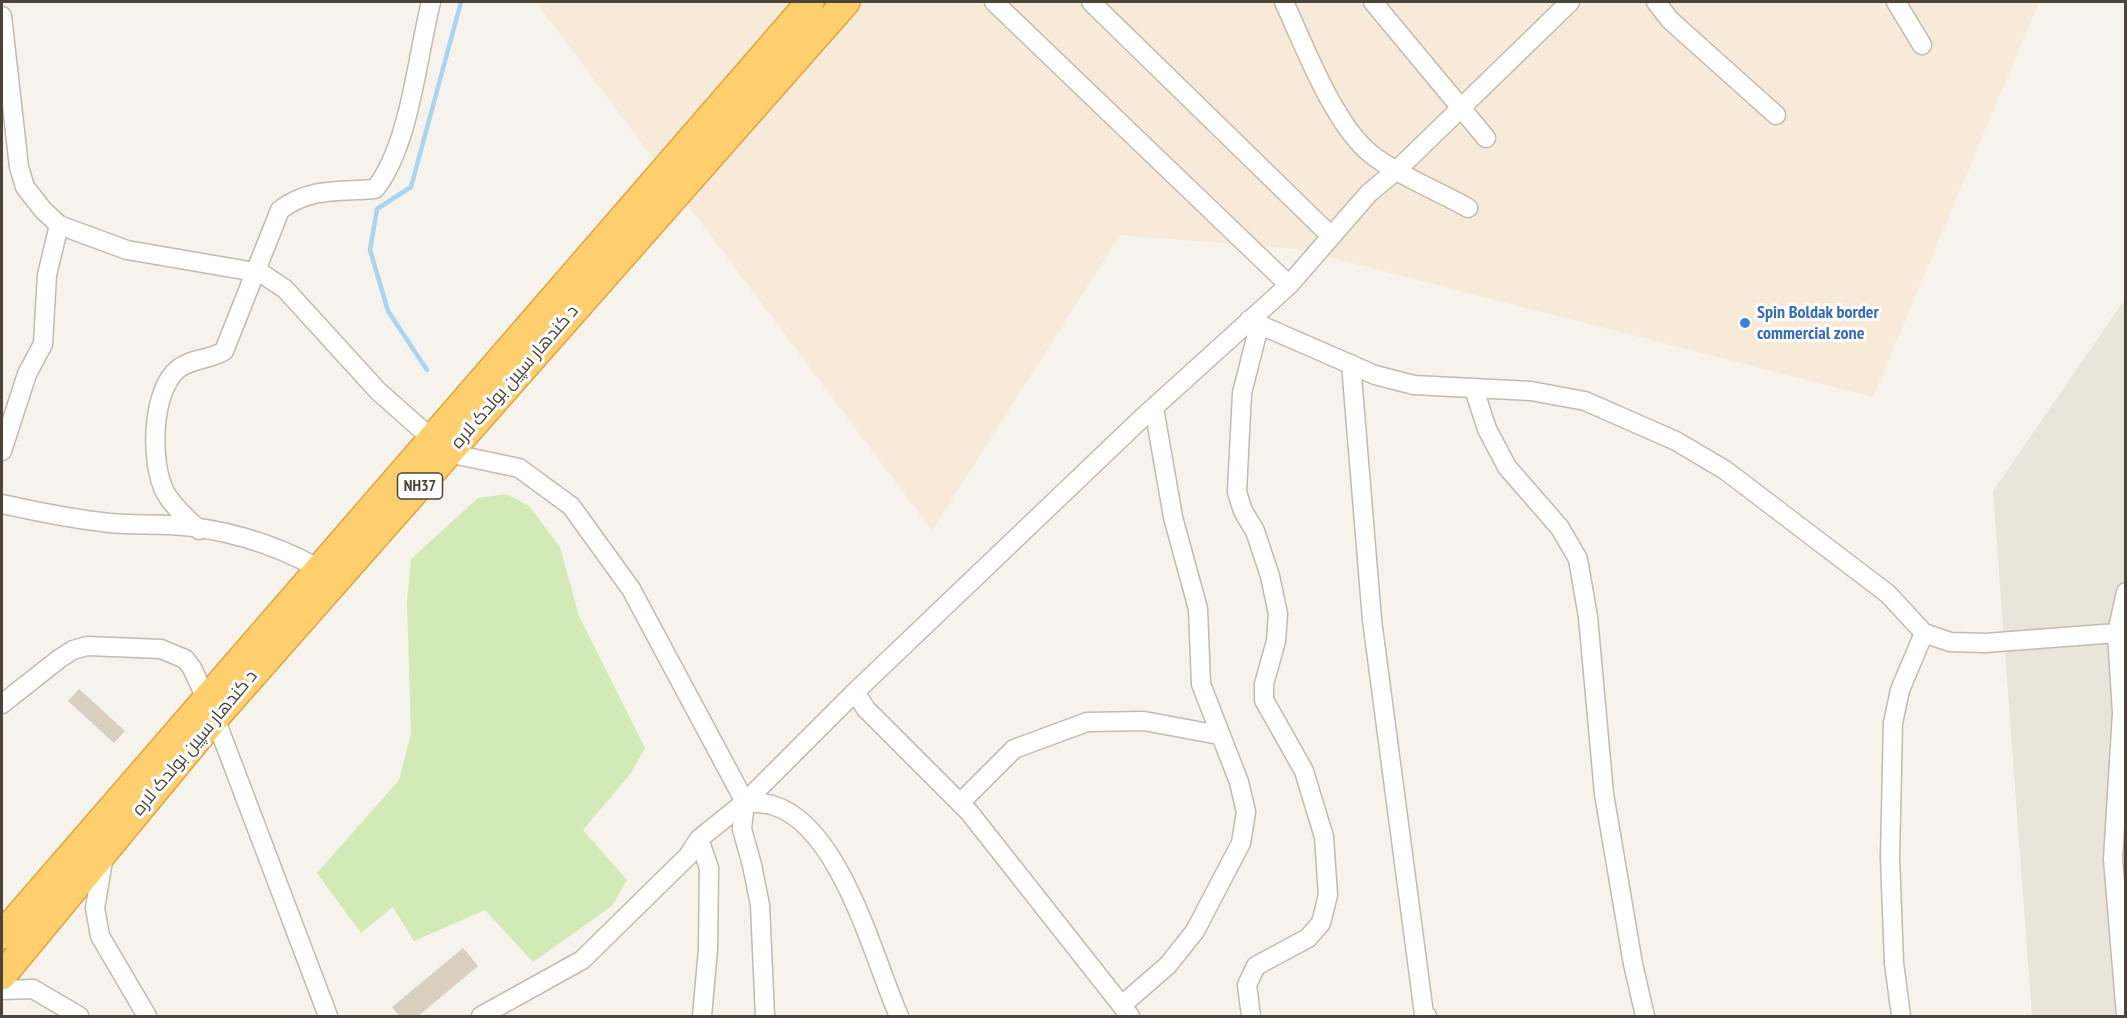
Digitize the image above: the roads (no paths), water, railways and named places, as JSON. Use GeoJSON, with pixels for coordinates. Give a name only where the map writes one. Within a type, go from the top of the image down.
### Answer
{"type":"FeatureCollection","features":[{"type":"Feature","properties":{"kind":"highway","name":"د کندهار سپین بولدک لاره"},"geometry":{"type":"LineString","coordinates":[[2,976],[105,850],[210,707],[318,568],[439,446],[810,2]]}},
{"type":"Feature","properties":{"kind":"highway","name":"د کندهار سپین بولدک لاره"},"geometry":{"type":"LineString","coordinates":[[2,935],[210,707],[439,446],[846,2]]}},
{"type":"Feature","properties":{"kind":"street"},"geometry":{"type":"LineString","coordinates":[[199,530],[171,502],[159,477],[156,444],[159,405],[170,378],[178,369],[192,361],[217,356],[224,351],[257,273],[280,210],[296,198],[319,192],[375,189],[390,169],[412,96],[431,2]]}},
{"type":"Feature","properties":{"kind":"street"},"geometry":{"type":"LineString","coordinates":[[994,2],[1289,285]]}},
{"type":"Feature","properties":{"kind":"street"},"geometry":{"type":"LineString","coordinates":[[1091,2],[1331,236]]}},
{"type":"Feature","properties":{"kind":"street"},"geometry":{"type":"LineString","coordinates":[[1284,2],[1316,71],[1356,140],[1372,155],[1468,208]]}},
{"type":"Feature","properties":{"kind":"street"},"geometry":{"type":"LineString","coordinates":[[1373,2],[1486,138]]}},
{"type":"Feature","properties":{"kind":"street"},"geometry":{"type":"LineString","coordinates":[[481,1017],[582,960],[688,856],[699,839],[745,802],[855,693],[1154,408],[1254,323],[1369,193],[1398,169],[1460,106],[1570,2]]}},
{"type":"Feature","properties":{"kind":"street"},"geometry":{"type":"LineString","coordinates":[[1656,2],[1670,20],[1776,115]]}},
{"type":"Feature","properties":{"kind":"street"},"geometry":{"type":"LineString","coordinates":[[1896,2],[1922,45]]}},
{"type":"Feature","properties":{"kind":"street"},"geometry":{"type":"LineString","coordinates":[[2,16],[7,114],[25,187],[60,225],[127,250],[257,273],[270,278],[285,289],[347,360],[439,446],[519,468],[571,506],[631,589],[745,802],[742,829],[760,905],[765,1017]]}},
{"type":"Feature","properties":{"kind":"street"},"geometry":{"type":"LineString","coordinates":[[2,451],[27,374],[44,344],[47,275],[60,225]]}},
{"type":"Feature","properties":{"kind":"street"},"geometry":{"type":"LineString","coordinates":[[1254,323],[1272,328],[1375,375],[1414,385],[1531,391],[1586,401],[1676,441],[1725,470],[1888,594],[1924,633],[1950,642],[1985,644],[2117,633]]}},
{"type":"Feature","properties":{"kind":"street"},"geometry":{"type":"LineString","coordinates":[[1251,1017],[1247,984],[1256,966],[1308,938],[1322,923],[1328,895],[1324,837],[1304,771],[1264,700],[1264,684],[1276,641],[1278,614],[1270,576],[1255,531],[1243,511],[1237,492],[1242,393],[1254,323]]}},
{"type":"Feature","properties":{"kind":"street"},"geometry":{"type":"LineString","coordinates":[[1351,364],[1372,620],[1424,1014],[1427,1017]]}},
{"type":"Feature","properties":{"kind":"street"},"geometry":{"type":"LineString","coordinates":[[1474,389],[1487,429],[1507,467],[1560,528],[1578,560],[1586,596],[1604,794],[1633,964],[1645,1017]]}},
{"type":"Feature","properties":{"kind":"street"},"geometry":{"type":"LineString","coordinates":[[855,693],[866,709],[960,803],[1126,1011],[1196,931],[1240,843],[1246,812],[1239,782],[1201,684],[1198,609],[1173,517],[1154,408]]}},
{"type":"Feature","properties":{"kind":"street"},"geometry":{"type":"LineString","coordinates":[[2,504],[67,517],[199,530],[266,543],[318,568]]}},
{"type":"Feature","properties":{"kind":"street"},"geometry":{"type":"LineString","coordinates":[[2126,592],[2117,633],[2124,713],[2113,859],[2126,1016]]}},
{"type":"Feature","properties":{"kind":"street"},"geometry":{"type":"LineString","coordinates":[[1901,1017],[1894,963],[1890,857],[1893,723],[1900,690],[1924,633]]}},
{"type":"Feature","properties":{"kind":"street"},"geometry":{"type":"LineString","coordinates":[[2,704],[73,650],[104,645],[172,652],[185,659],[192,668],[210,707],[328,1017]]}},
{"type":"Feature","properties":{"kind":"street"},"geometry":{"type":"LineString","coordinates":[[960,803],[1014,749],[1087,722],[1144,720],[1219,735]]}},
{"type":"Feature","properties":{"kind":"street"},"geometry":{"type":"LineString","coordinates":[[745,802],[773,806],[802,823],[821,842],[863,919],[880,974],[899,1017]]}},
{"type":"Feature","properties":{"kind":"street"},"geometry":{"type":"LineString","coordinates":[[699,839],[709,868],[708,949],[702,1017]]}},
{"type":"Feature","properties":{"kind":"street"},"geometry":{"type":"LineString","coordinates":[[105,850],[95,908],[100,936],[147,1017]]}},
{"type":"Feature","properties":{"kind":"street"},"geometry":{"type":"LineString","coordinates":[[2,990],[33,989],[79,1017]]}},
{"type":"Feature","properties":{"kind":"waterway"},"geometry":{"type":"LineString","coordinates":[[427,370],[388,311],[370,250],[377,209],[411,187],[461,2]]}},
{"type":"Feature","properties":{"kind":"place","name":"Spin Boldak border commercial zone"},"geometry":{"type":"Point","coordinates":[1745,323]}}]}
